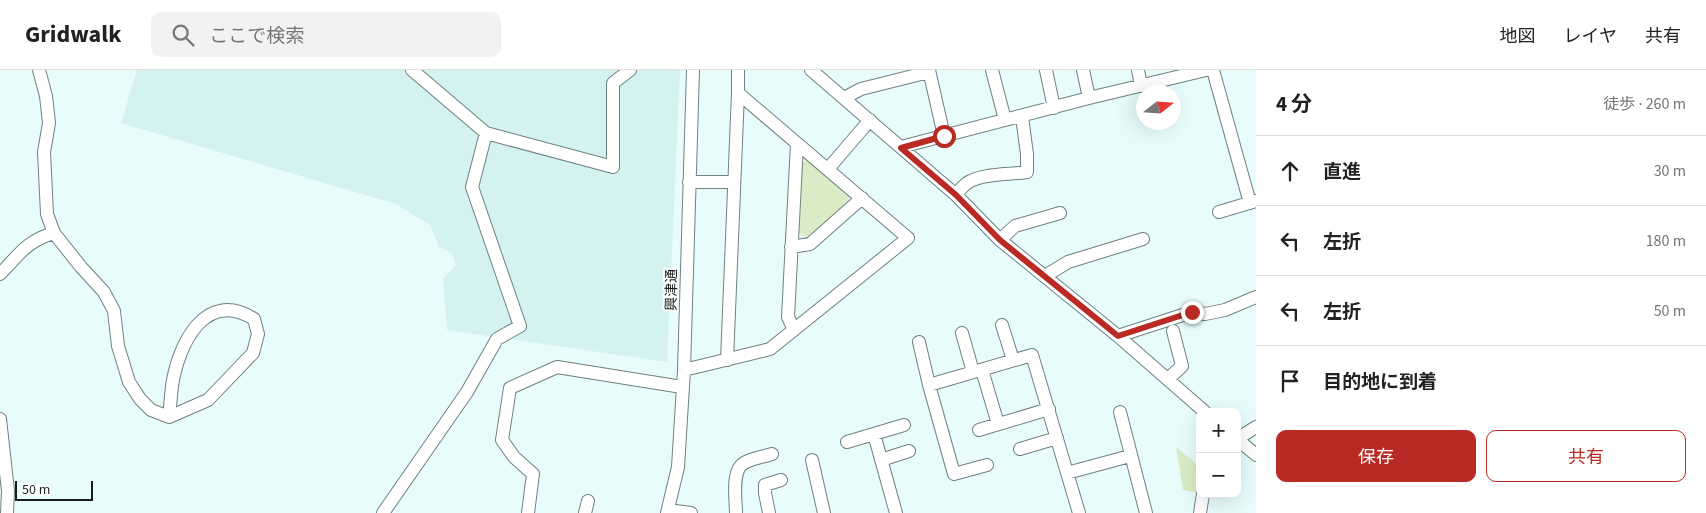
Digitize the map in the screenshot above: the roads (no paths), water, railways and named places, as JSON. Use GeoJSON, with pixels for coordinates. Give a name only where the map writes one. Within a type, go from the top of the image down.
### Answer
{"type":"FeatureCollection","features":[{"type":"Feature","properties":{"kind":"street"},"geometry":{"type":"LineString","coordinates":[[39,70],[46,96],[49,123],[44,152],[46,214],[54,233],[104,292],[114,311],[118,346],[129,382],[140,399],[151,410],[169,417],[208,400],[253,353],[258,334],[254,320],[243,312],[228,309],[210,313],[194,328],[181,352],[172,385],[169,417]]}},
{"type":"Feature","properties":{"kind":"street"},"geometry":{"type":"LineString","coordinates":[[412,70],[486,134],[613,167],[613,83],[630,70]]}},
{"type":"Feature","properties":{"kind":"street","name":"興津通"},"geometry":{"type":"LineString","coordinates":[[668,512],[678,466],[684,370],[693,70]]}},
{"type":"Feature","properties":{"kind":"street"},"geometry":{"type":"LineString","coordinates":[[727,360],[738,70]]}},
{"type":"Feature","properties":{"kind":"street"},"geometry":{"type":"LineString","coordinates":[[811,70],[956,195],[1000,240],[1118,336],[1200,408]]}},
{"type":"Feature","properties":{"kind":"street"},"geometry":{"type":"LineString","coordinates":[[992,70],[1005,120]]}},
{"type":"Feature","properties":{"kind":"street"},"geometry":{"type":"LineString","coordinates":[[1046,70],[1054,108]]}},
{"type":"Feature","properties":{"kind":"street"},"geometry":{"type":"LineString","coordinates":[[1083,70],[1089,98]]}},
{"type":"Feature","properties":{"kind":"street"},"geometry":{"type":"LineString","coordinates":[[1138,70],[1142,85]]}},
{"type":"Feature","properties":{"kind":"street"},"geometry":{"type":"LineString","coordinates":[[1145,85],[1173,74],[1206,70]]}},
{"type":"Feature","properties":{"kind":"street"},"geometry":{"type":"LineString","coordinates":[[1213,70],[1253,202],[1219,212]]}},
{"type":"Feature","properties":{"kind":"street"},"geometry":{"type":"LineString","coordinates":[[844,98],[861,89],[929,71],[944,136]]}},
{"type":"Feature","properties":{"kind":"street"},"geometry":{"type":"LineString","coordinates":[[901,148],[1136,87]]}},
{"type":"Feature","properties":{"kind":"street"},"geometry":{"type":"LineString","coordinates":[[684,370],[770,349],[908,238],[738,93]]}},
{"type":"Feature","properties":{"kind":"street"},"geometry":{"type":"LineString","coordinates":[[956,195],[967,183],[992,175],[1027,172],[1028,154],[1022,117]]}},
{"type":"Feature","properties":{"kind":"street"},"geometry":{"type":"LineString","coordinates":[[828,169],[870,120]]}},
{"type":"Feature","properties":{"kind":"street"},"geometry":{"type":"LineString","coordinates":[[383,513],[466,392],[497,339],[520,326],[472,187],[486,134]]}},
{"type":"Feature","properties":{"kind":"street"},"geometry":{"type":"LineString","coordinates":[[794,330],[788,317],[798,144]]}},
{"type":"Feature","properties":{"kind":"street"},"geometry":{"type":"LineString","coordinates":[[689,182],[734,182]]}},
{"type":"Feature","properties":{"kind":"street"},"geometry":{"type":"LineString","coordinates":[[791,247],[810,244],[862,198]]}},
{"type":"Feature","properties":{"kind":"street"},"geometry":{"type":"LineString","coordinates":[[1000,240],[1016,226],[1060,213]]}},
{"type":"Feature","properties":{"kind":"street"},"geometry":{"type":"LineString","coordinates":[[0,274],[24,247],[35,239],[54,233]]}},
{"type":"Feature","properties":{"kind":"street"},"geometry":{"type":"LineString","coordinates":[[1045,276],[1068,262],[1143,239]]}},
{"type":"Feature","properties":{"kind":"street"},"geometry":{"type":"LineString","coordinates":[[1118,336],[1192,312],[1205,314],[1225,310],[1256,297]]}},
{"type":"Feature","properties":{"kind":"street"},"geometry":{"type":"LineString","coordinates":[[1002,325],[1013,360]]}},
{"type":"Feature","properties":{"kind":"street"},"geometry":{"type":"LineString","coordinates":[[1168,380],[1182,366],[1173,331]]}},
{"type":"Feature","properties":{"kind":"street"},"geometry":{"type":"LineString","coordinates":[[962,333],[998,424]]}},
{"type":"Feature","properties":{"kind":"street"},"geometry":{"type":"LineString","coordinates":[[918,342],[954,474],[987,465]]}},
{"type":"Feature","properties":{"kind":"street"},"geometry":{"type":"LineString","coordinates":[[930,385],[1032,355],[1079,513]]}},
{"type":"Feature","properties":{"kind":"street"},"geometry":{"type":"LineString","coordinates":[[528,513],[533,474],[514,456],[502,440],[510,388],[557,367],[682,387]]}},
{"type":"Feature","properties":{"kind":"street"},"geometry":{"type":"LineString","coordinates":[[979,430],[1049,409]]}},
{"type":"Feature","properties":{"kind":"street"},"geometry":{"type":"LineString","coordinates":[[1120,412],[1146,513]]}},
{"type":"Feature","properties":{"kind":"street"},"geometry":{"type":"LineString","coordinates":[[0,419],[8,490],[7,513]]}},
{"type":"Feature","properties":{"kind":"street"},"geometry":{"type":"LineString","coordinates":[[847,442],[904,425]]}},
{"type":"Feature","properties":{"kind":"street"},"geometry":{"type":"LineString","coordinates":[[1241,436],[1256,427]]}},
{"type":"Feature","properties":{"kind":"street"},"geometry":{"type":"LineString","coordinates":[[874,434],[896,513]]}},
{"type":"Feature","properties":{"kind":"street"},"geometry":{"type":"LineString","coordinates":[[1020,449],[1057,438]]}},
{"type":"Feature","properties":{"kind":"street"},"geometry":{"type":"LineString","coordinates":[[1241,442],[1256,455]]}},
{"type":"Feature","properties":{"kind":"street"},"geometry":{"type":"LineString","coordinates":[[881,460],[909,451]]}},
{"type":"Feature","properties":{"kind":"street"},"geometry":{"type":"LineString","coordinates":[[736,513],[735,479],[740,467],[744,463],[772,454]]}},
{"type":"Feature","properties":{"kind":"street"},"geometry":{"type":"LineString","coordinates":[[1067,473],[1130,456]]}},
{"type":"Feature","properties":{"kind":"street"},"geometry":{"type":"LineString","coordinates":[[812,460],[824,513]]}},
{"type":"Feature","properties":{"kind":"street"},"geometry":{"type":"LineString","coordinates":[[769,513],[765,493],[766,486],[781,480]]}},
{"type":"Feature","properties":{"kind":"street"},"geometry":{"type":"LineString","coordinates":[[1200,513],[1202,498]]}},
{"type":"Feature","properties":{"kind":"street"},"geometry":{"type":"LineString","coordinates":[[668,512],[692,513]]}}]}
